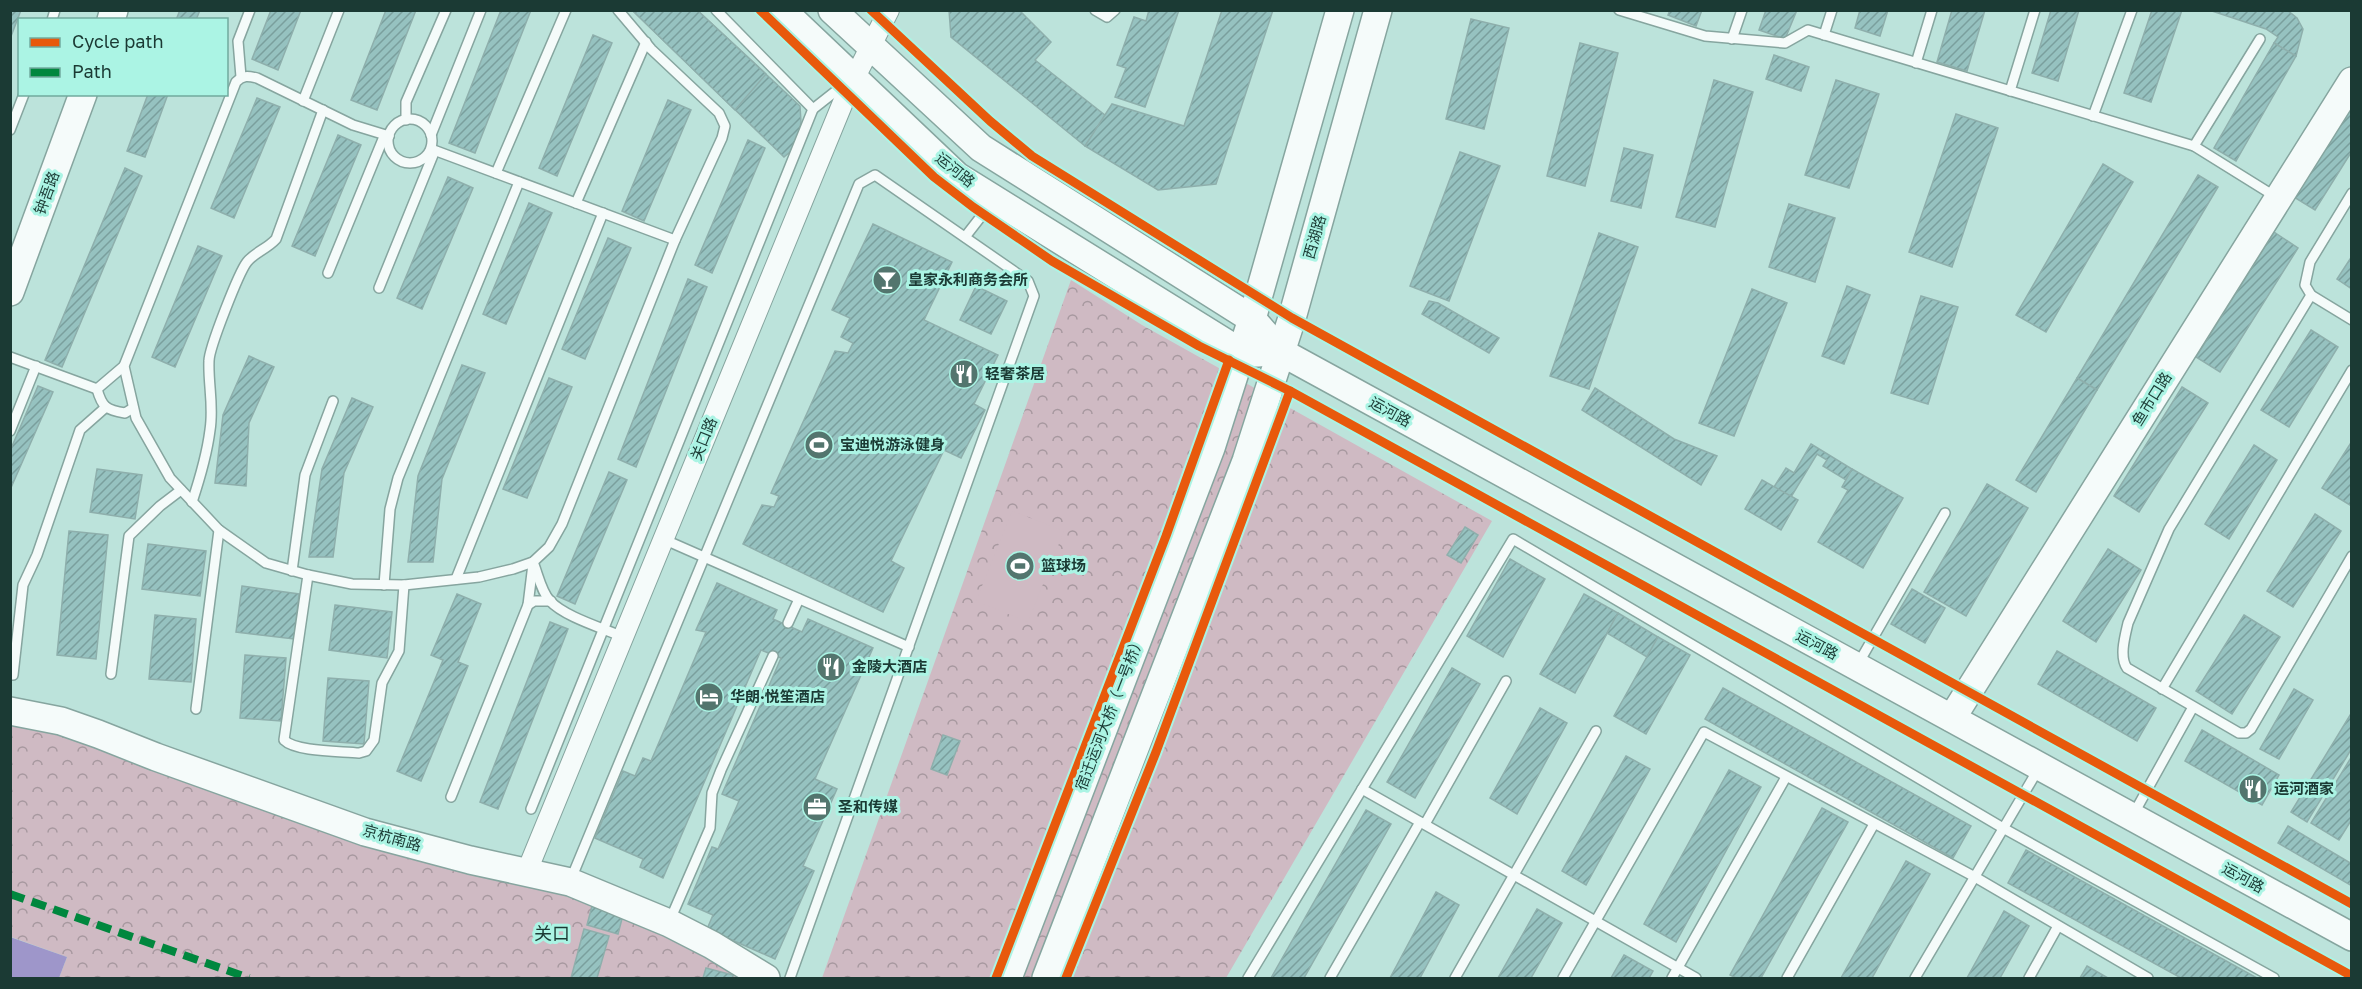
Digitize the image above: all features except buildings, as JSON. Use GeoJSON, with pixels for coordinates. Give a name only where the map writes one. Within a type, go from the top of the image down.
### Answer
{"type":"FeatureCollection","features":[{"type":"Feature","properties":{"kind":"street","name":"运河路"},"geometry":{"type":"LineString","coordinates":[[782,10],[957,176],[1242,353]]}},
{"type":"Feature","properties":{"kind":"street","name":"运河路"},"geometry":{"type":"LineString","coordinates":[[832,10],[981,148],[1252,319],[1281,352],[2352,937]]}},
{"type":"Feature","properties":{"kind":"street","name":"关口路"},"geometry":{"type":"LineString","coordinates":[[527,871],[854,77],[889,10]]}},
{"type":"Feature","properties":{"kind":"street"},"geometry":{"type":"LineString","coordinates":[[1281,352],[1242,353],[1340,10]]}},
{"type":"Feature","properties":{"kind":"street","name":"西湖路"},"geometry":{"type":"LineString","coordinates":[[1046,978],[1246,461],[1281,352],[1378,10]]}},
{"type":"Feature","properties":{"kind":"street","name":"鱼市口路"},"geometry":{"type":"LineString","coordinates":[[1952,718],[2352,81]]}},
{"type":"Feature","properties":{"kind":"street","name":"钟吾路"},"geometry":{"type":"LineString","coordinates":[[10,292],[83,96]]}},
{"type":"Feature","properties":{"kind":"street","name":"宿迁运河大桥（一号桥）"},"geometry":{"type":"LineString","coordinates":[[1008,978],[1212,448],[1242,353]]}},
{"type":"Feature","properties":{"kind":"street","name":"京杭南路"},"geometry":{"type":"LineString","coordinates":[[10,711],[61,721],[365,832],[470,860],[570,882],[669,923],[712,945],[766,978]]}},
{"type":"Feature","properties":{"kind":"lane"},"geometry":{"type":"LineString","coordinates":[[241,77],[238,41],[250,10]]}},
{"type":"Feature","properties":{"kind":"lane"},"geometry":{"type":"LineString","coordinates":[[303,101],[339,10]]}},
{"type":"Feature","properties":{"kind":"lane"},"geometry":{"type":"LineString","coordinates":[[406,120],[406,102],[446,10]]}},
{"type":"Feature","properties":{"kind":"lane"},"geometry":{"type":"LineString","coordinates":[[379,288],[433,155],[431,135],[481,10]]}},
{"type":"Feature","properties":{"kind":"lane"},"geometry":{"type":"LineString","coordinates":[[496,173],[566,10]]}},
{"type":"Feature","properties":{"kind":"lane"},"geometry":{"type":"LineString","coordinates":[[124,366],[134,408],[145,436],[170,478],[219,530],[266,563],[352,584],[404,585],[491,574],[533,562],[549,548],[562,524],[675,240],[722,138],[725,126],[719,113],[646,42],[618,10]]}},
{"type":"Feature","properties":{"kind":"lane"},"geometry":{"type":"LineString","coordinates":[[716,10],[813,110]]}},
{"type":"Feature","properties":{"kind":"lane"},"geometry":{"type":"LineString","coordinates":[[1095,10],[1107,17],[1115,10]]}},
{"type":"Feature","properties":{"kind":"lane"},"geometry":{"type":"LineString","coordinates":[[1619,10],[1644,15],[1705,36],[1732,39],[1785,44],[1808,30],[2194,146],[2278,198]]}},
{"type":"Feature","properties":{"kind":"lane"},"geometry":{"type":"LineString","coordinates":[[1732,39],[1742,10]]}},
{"type":"Feature","properties":{"kind":"lane"},"geometry":{"type":"LineString","coordinates":[[1824,35],[1832,10]]}},
{"type":"Feature","properties":{"kind":"lane"},"geometry":{"type":"LineString","coordinates":[[1916,63],[1932,10]]}},
{"type":"Feature","properties":{"kind":"lane"},"geometry":{"type":"LineString","coordinates":[[2010,91],[2035,10]]}},
{"type":"Feature","properties":{"kind":"lane"},"geometry":{"type":"LineString","coordinates":[[2093,116],[2132,10]]}},
{"type":"Feature","properties":{"kind":"lane"},"geometry":{"type":"LineString","coordinates":[[2194,146],[2260,39]]}},
{"type":"Feature","properties":{"kind":"lane"},"geometry":{"type":"LineString","coordinates":[[576,203],[646,42]]}},
{"type":"Feature","properties":{"kind":"lane"},"geometry":{"type":"LineString","coordinates":[[97,389],[124,366],[236,82],[241,77],[257,78],[353,125],[389,136]]}},
{"type":"Feature","properties":{"kind":"lane"},"geometry":{"type":"LineString","coordinates":[[531,809],[813,110],[854,77]]}},
{"type":"Feature","properties":{"kind":"lane"},"geometry":{"type":"LineString","coordinates":[[10,130],[23,96]]}},
{"type":"Feature","properties":{"kind":"lane"},"geometry":{"type":"LineString","coordinates":[[192,502],[211,428],[212,393],[208,376],[209,357],[237,280],[246,263],[254,255],[267,249],[276,239],[323,111]]}},
{"type":"Feature","properties":{"kind":"lane"},"geometry":{"type":"LineString","coordinates":[[328,273],[384,139],[389,136],[397,124],[406,120],[417,120],[431,135]]}},
{"type":"Feature","properties":{"kind":"lane"},"geometry":{"type":"LineString","coordinates":[[389,136],[390,150],[394,156],[406,163],[421,160],[431,149]]}},
{"type":"Feature","properties":{"kind":"lane"},"geometry":{"type":"LineString","coordinates":[[431,149],[675,240]]}},
{"type":"Feature","properties":{"kind":"lane"},"geometry":{"type":"LineString","coordinates":[[570,882],[859,184],[875,175],[1028,281],[1034,297],[790,978]]}},
{"type":"Feature","properties":{"kind":"lane"},"geometry":{"type":"LineString","coordinates":[[384,585],[390,509],[398,478],[519,182]]}},
{"type":"Feature","properties":{"kind":"lane"},"geometry":{"type":"LineString","coordinates":[[2352,193],[2310,262],[2305,285],[2312,295],[2352,320]]}},
{"type":"Feature","properties":{"kind":"lane"},"geometry":{"type":"LineString","coordinates":[[965,237],[995,200]]}},
{"type":"Feature","properties":{"kind":"lane"},"geometry":{"type":"LineString","coordinates":[[456,579],[603,213]]}},
{"type":"Feature","properties":{"kind":"lane"},"geometry":{"type":"LineString","coordinates":[[2312,295],[2169,529],[2128,623],[2124,664],[2127,668],[2193,707],[2239,733],[2246,733],[2251,729],[2352,556]]}},
{"type":"Feature","properties":{"kind":"lane"},"geometry":{"type":"LineString","coordinates":[[10,357],[97,389]]}},
{"type":"Feature","properties":{"kind":"lane"},"geometry":{"type":"LineString","coordinates":[[10,431],[36,366]]}},
{"type":"Feature","properties":{"kind":"lane"},"geometry":{"type":"LineString","coordinates":[[2163,689],[2352,370]]}},
{"type":"Feature","properties":{"kind":"lane"},"geometry":{"type":"LineString","coordinates":[[97,389],[101,403],[111,410],[125,413],[134,408]]}},
{"type":"Feature","properties":{"kind":"lane"},"geometry":{"type":"LineString","coordinates":[[292,571],[305,475],[333,401]]}},
{"type":"Feature","properties":{"kind":"lane"},"geometry":{"type":"LineString","coordinates":[[10,675],[13,675],[23,585],[37,555],[80,430],[106,406]]}},
{"type":"Feature","properties":{"kind":"lane"},"geometry":{"type":"LineString","coordinates":[[111,674],[129,536],[160,506],[181,490]]}},
{"type":"Feature","properties":{"kind":"lane"},"geometry":{"type":"LineString","coordinates":[[1857,666],[1945,513]]}},
{"type":"Feature","properties":{"kind":"lane"},"geometry":{"type":"LineString","coordinates":[[196,709],[219,530]]}},
{"type":"Feature","properties":{"kind":"lane"},"geometry":{"type":"LineString","coordinates":[[1248,978],[1513,538],[2003,828],[2274,978]]}},
{"type":"Feature","properties":{"kind":"lane"},"geometry":{"type":"LineString","coordinates":[[663,539],[909,647]]}},
{"type":"Feature","properties":{"kind":"lane"},"geometry":{"type":"LineString","coordinates":[[533,562],[543,589],[551,601],[565,611],[622,637]]}},
{"type":"Feature","properties":{"kind":"lane"},"geometry":{"type":"LineString","coordinates":[[451,797],[528,605],[533,562]]}},
{"type":"Feature","properties":{"kind":"lane"},"geometry":{"type":"LineString","coordinates":[[308,575],[284,740],[290,745],[359,753],[366,751],[374,740],[382,683],[399,651],[404,585]]}},
{"type":"Feature","properties":{"kind":"lane"},"geometry":{"type":"LineString","coordinates":[[788,623],[799,598]]}},
{"type":"Feature","properties":{"kind":"lane"},"geometry":{"type":"LineString","coordinates":[[528,605],[534,601],[551,601]]}},
{"type":"Feature","properties":{"kind":"lane"},"geometry":{"type":"LineString","coordinates":[[669,923],[710,828],[712,793],[773,656]]}},
{"type":"Feature","properties":{"kind":"lane"},"geometry":{"type":"LineString","coordinates":[[1330,978],[1506,681]]}},
{"type":"Feature","properties":{"kind":"lane"},"geometry":{"type":"LineString","coordinates":[[2132,817],[2193,707]]}},
{"type":"Feature","properties":{"kind":"lane"},"geometry":{"type":"LineString","coordinates":[[1455,978],[1596,731]]}},
{"type":"Feature","properties":{"kind":"lane"},"geometry":{"type":"LineString","coordinates":[[1563,978],[1704,732],[1974,877],[2145,978]]}},
{"type":"Feature","properties":{"kind":"lane"},"geometry":{"type":"LineString","coordinates":[[1915,978],[2040,766]]}},
{"type":"Feature","properties":{"kind":"lane"},"geometry":{"type":"LineString","coordinates":[[1672,978],[1786,777]]}},
{"type":"Feature","properties":{"kind":"lane"},"geometry":{"type":"LineString","coordinates":[[1362,789],[1696,978]]}},
{"type":"Feature","properties":{"kind":"lane"},"geometry":{"type":"LineString","coordinates":[[1787,978],[1874,824]]}},
{"type":"Feature","properties":{"kind":"lane"},"geometry":{"type":"LineString","coordinates":[[2029,978],[2058,926]]}},
{"type":"Feature","properties":{"kind":"green space"},"geometry":{"type":"Polygon","coordinates":[[[1071,280],[1142,325],[1492,521],[1226,978],[822,978],[1071,280]]]}},
{"type":"Feature","properties":{"kind":"green space","name":"篮球场"},"geometry":{"type":"Polygon","coordinates":[[[1012,511],[1064,531],[1028,622],[976,601],[1012,511]]]}},
{"type":"Feature","properties":{"kind":"green space"},"geometry":{"type":"Polygon","coordinates":[[[10,719],[621,909],[750,978],[59,978],[67,957],[11,937],[10,719]]]}},
{"type":"Feature","properties":{"kind":"shaded area"},"geometry":{"type":"Polygon","coordinates":[[[10,937],[67,957],[59,978],[11,978],[10,937]]]}},
{"type":"Feature","properties":{"kind":"marked path"},"geometry":{"type":"LineString","coordinates":[[10,894],[249,978]]}},
{"type":"Feature","properties":{"kind":"cycle path"},"geometry":{"type":"LineString","coordinates":[[760,10],[934,177],[973,207],[1052,261],[1199,346],[1290,391],[2352,976]]}},
{"type":"Feature","properties":{"kind":"cycle path"},"geometry":{"type":"LineString","coordinates":[[871,10],[990,121],[1032,156],[1292,318],[2352,904]]}},
{"type":"Feature","properties":{"kind":"cycle path"},"geometry":{"type":"LineString","coordinates":[[996,978],[1166,536],[1229,360]]}},
{"type":"Feature","properties":{"kind":"cycle path"},"geometry":{"type":"LineString","coordinates":[[1066,978],[1156,752],[1290,391]]}},
{"type":"Feature","properties":{"kind":"place","name":"皇家永利商务会所"},"geometry":{"type":"Point","coordinates":[887,280]}},
{"type":"Feature","properties":{"kind":"place","name":"轻奢茶居"},"geometry":{"type":"Point","coordinates":[964,374]}},
{"type":"Feature","properties":{"kind":"place","name":"宝迪悦游泳健身"},"geometry":{"type":"Point","coordinates":[819,445]}},
{"type":"Feature","properties":{"kind":"place","name":"篮球场"},"geometry":{"type":"Point","coordinates":[1020,566]}},
{"type":"Feature","properties":{"kind":"place","name":"金陵大酒店"},"geometry":{"type":"Point","coordinates":[831,667]}},
{"type":"Feature","properties":{"kind":"place","name":"华朗·悦笙酒店"},"geometry":{"type":"Point","coordinates":[709,697]}},
{"type":"Feature","properties":{"kind":"place","name":"运河酒家"},"geometry":{"type":"Point","coordinates":[2253,789]}},
{"type":"Feature","properties":{"kind":"place","name":"圣和传媒"},"geometry":{"type":"Point","coordinates":[817,807]}},
{"type":"Feature","properties":{"kind":"district","name":"关口"},"geometry":{"type":"Point","coordinates":[552,934]}}]}
